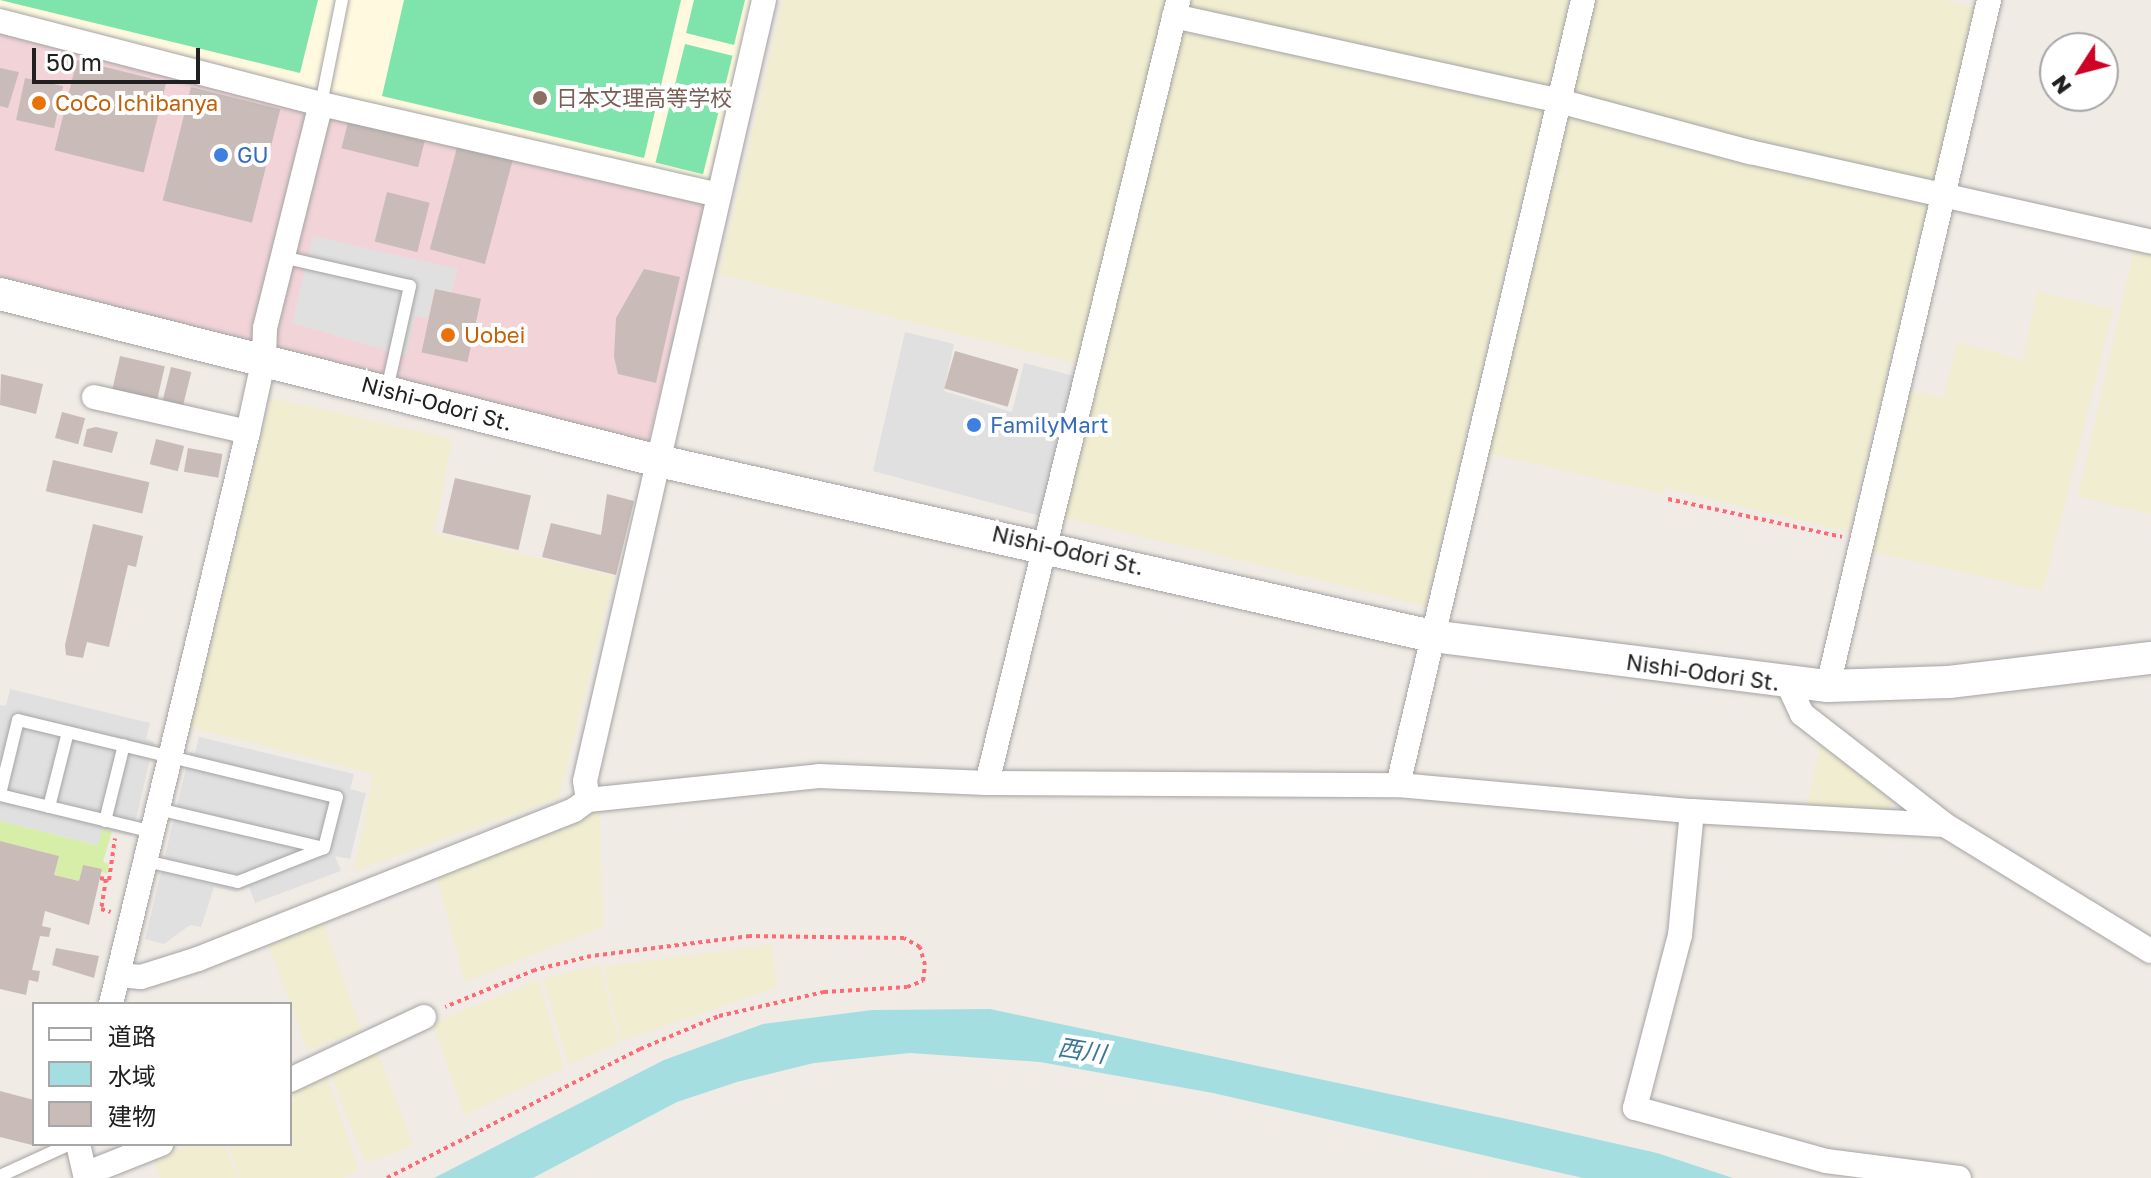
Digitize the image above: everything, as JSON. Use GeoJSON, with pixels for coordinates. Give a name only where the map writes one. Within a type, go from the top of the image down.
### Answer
{"type":"FeatureCollection","features":[{"type":"Feature","properties":{"kind":"street"},"geometry":{"type":"LineString","coordinates":[[588,800],[585,781],[764,0]]}},
{"type":"Feature","properties":{"kind":"street"},"geometry":{"type":"LineString","coordinates":[[1398,785],[1583,0]]}},
{"type":"Feature","properties":{"kind":"street"},"geometry":{"type":"LineString","coordinates":[[1828,686],[1989,0]]}},
{"type":"Feature","properties":{"kind":"street"},"geometry":{"type":"LineString","coordinates":[[987,783],[1176,8],[1942,196],[2151,242]]}},
{"type":"Feature","properties":{"kind":"street"},"geometry":{"type":"LineString","coordinates":[[0,21],[321,104],[717,195]]}},
{"type":"Feature","properties":{"kind":"street"},"geometry":{"type":"LineString","coordinates":[[111,1002],[248,432],[264,358],[265,328],[321,104]]}},
{"type":"Feature","properties":{"kind":"street","name":"Nishi-Odori St."},"geometry":{"type":"LineString","coordinates":[[0,294],[264,358],[659,461],[1047,545],[1432,636],[1788,684],[1828,686],[1949,682],[2151,658]]}},
{"type":"Feature","properties":{"kind":"street"},"geometry":{"type":"LineString","coordinates":[[94,397],[248,432]]}},
{"type":"Feature","properties":{"kind":"street"},"geometry":{"type":"LineString","coordinates":[[1788,684],[1802,714],[1945,825],[2151,951]]}},
{"type":"Feature","properties":{"kind":"street"},"geometry":{"type":"LineString","coordinates":[[118,975],[141,977],[198,959],[574,810],[588,800],[819,776],[987,783],[1398,785],[1692,811],[1945,825]]}},
{"type":"Feature","properties":{"kind":"street"},"geometry":{"type":"LineString","coordinates":[[1692,811],[1680,935],[1635,1108],[1826,1161],[1959,1178]]}},
{"type":"Feature","properties":{"kind":"street"},"geometry":{"type":"LineString","coordinates":[[292,1079],[424,1017]]}},
{"type":"Feature","properties":{"kind":"street"},"geometry":{"type":"LineString","coordinates":[[78,1146],[85,1174],[156,1146]]}},
{"type":"Feature","properties":{"kind":"lane"},"geometry":{"type":"LineString","coordinates":[[321,104],[342,0]]}},
{"type":"Feature","properties":{"kind":"lane"},"geometry":{"type":"LineString","coordinates":[[282,257],[410,286],[387,390]]}},
{"type":"Feature","properties":{"kind":"lane"},"geometry":{"type":"LineString","coordinates":[[18,720],[337,797],[324,848],[155,821],[105,821],[0,795],[18,720]]}},
{"type":"Feature","properties":{"kind":"lane"},"geometry":{"type":"LineString","coordinates":[[49,807],[68,732]]}},
{"type":"Feature","properties":{"kind":"lane"},"geometry":{"type":"LineString","coordinates":[[105,821],[124,745]]}},
{"type":"Feature","properties":{"kind":"lane"},"geometry":{"type":"LineString","coordinates":[[146,861],[238,882],[324,848]]}},
{"type":"Feature","properties":{"kind":"lane"},"geometry":{"type":"LineString","coordinates":[[0,1176],[66,1146]]}},
{"type":"Feature","properties":{"kind":"path"},"geometry":{"type":"LineString","coordinates":[[1668,499],[1861,541]]}},
{"type":"Feature","properties":{"kind":"path"},"geometry":{"type":"LineString","coordinates":[[104,897],[103,878],[116,835]]}},
{"type":"Feature","properties":{"kind":"path"},"geometry":{"type":"LineString","coordinates":[[387,1178],[640,1049],[719,1016],[824,992],[907,987],[923,981],[925,965],[920,947],[904,938],[750,936],[591,956],[535,970],[424,1017]]}},
{"type":"Feature","properties":{"kind":"shaded area","name":"日本文理高等学校"},"geometry":{"type":"Polygon","coordinates":[[[0,0],[752,0],[707,184],[0,13],[0,0]]]}},
{"type":"Feature","properties":{"kind":"shaded area"},"geometry":{"type":"Polygon","coordinates":[[[783,0],[1167,0],[1163,19],[1544,106],[1426,606],[1063,517],[1098,369],[719,274],[783,0]]]}},
{"type":"Feature","properties":{"kind":"shaded area"},"geometry":{"type":"Polygon","coordinates":[[[1189,0],[1570,0],[1546,97],[1186,10],[1189,0]]]}},
{"type":"Feature","properties":{"kind":"shaded area"},"geometry":{"type":"Polygon","coordinates":[[[1591,0],[1944,0],[1977,8],[1933,189],[1567,96],[1591,0]]]}},
{"type":"Feature","properties":{"kind":"shaded area"},"geometry":{"type":"Polygon","coordinates":[[[0,24],[708,201],[648,443],[0,282],[0,24]]]}},
{"type":"Feature","properties":{"kind":"shaded area"},"geometry":{"type":"Polygon","coordinates":[[[1564,112],[1929,202],[1848,532],[1665,488],[1663,494],[1487,453],[1564,112]]]}},
{"type":"Feature","properties":{"kind":"shaded area"},"geometry":{"type":"Polygon","coordinates":[[[313,236],[458,269],[451,293],[435,289],[428,318],[415,316],[406,356],[292,323],[313,236]]]}},
{"type":"Feature","properties":{"kind":"shaded area"},"geometry":{"type":"Polygon","coordinates":[[[2134,250],[2151,254],[2151,514],[2078,497],[2134,250]]]}},
{"type":"Feature","properties":{"kind":"shaded area"},"geometry":{"type":"Polygon","coordinates":[[[2037,291],[2113,310],[2043,591],[1867,550],[1904,389],[1943,398],[1957,342],[2023,360],[2037,291]]]}},
{"type":"Feature","properties":{"kind":"shaded area"},"geometry":{"type":"Polygon","coordinates":[[[905,332],[954,344],[944,391],[1012,412],[1024,363],[1078,377],[1044,517],[873,471],[905,332]]]}},
{"type":"Feature","properties":{"kind":"shaded area"},"geometry":{"type":"Polygon","coordinates":[[[271,398],[452,439],[434,533],[614,576],[559,798],[354,871],[374,774],[190,727],[271,398]]]}},
{"type":"Feature","properties":{"kind":"shaded area"},"geometry":{"type":"Polygon","coordinates":[[[10,689],[150,723],[146,739],[154,742],[132,836],[102,829],[98,845],[0,821],[0,705],[6,706],[10,689]]]}},
{"type":"Feature","properties":{"kind":"shaded area"},"geometry":{"type":"Polygon","coordinates":[[[199,737],[354,774],[350,789],[366,793],[350,859],[335,856],[341,871],[255,903],[249,887],[236,892],[214,887],[201,927],[190,925],[164,944],[145,939],[190,752],[195,753],[199,737]]]}},
{"type":"Feature","properties":{"kind":"shaded area"},"geometry":{"type":"Polygon","coordinates":[[[1821,742],[1893,790],[1889,817],[1806,812],[1821,742]]]}},
{"type":"Feature","properties":{"kind":"shaded area"},"geometry":{"type":"Polygon","coordinates":[[[599,806],[603,927],[465,982],[434,867],[599,806]]]}},
{"type":"Feature","properties":{"kind":"shaded area"},"geometry":{"type":"Polygon","coordinates":[[[319,913],[362,1030],[307,1050],[264,933],[319,913]]]}},
{"type":"Feature","properties":{"kind":"shaded area"},"geometry":{"type":"Polygon","coordinates":[[[771,944],[777,987],[621,1041],[604,967],[771,944]]]}},
{"type":"Feature","properties":{"kind":"shaded area"},"geometry":{"type":"Polygon","coordinates":[[[600,965],[619,1043],[569,1065],[543,979],[600,965]]]}},
{"type":"Feature","properties":{"kind":"shaded area"},"geometry":{"type":"Polygon","coordinates":[[[538,980],[564,1068],[465,1115],[433,1023],[538,980]]]}},
{"type":"Feature","properties":{"kind":"shaded area"},"geometry":{"type":"Polygon","coordinates":[[[377,1051],[413,1145],[366,1164],[329,1069],[377,1051]]]}},
{"type":"Feature","properties":{"kind":"shaded area"},"geometry":{"type":"Polygon","coordinates":[[[326,1074],[358,1169],[342,1178],[241,1178],[229,1146],[292,1146],[292,1091],[326,1074]]]}},
{"type":"Feature","properties":{"kind":"shaded area"},"geometry":{"type":"Polygon","coordinates":[[[185,1146],[225,1146],[239,1178],[161,1178],[154,1160],[185,1146]]]}},
{"type":"Feature","properties":{"kind":"green space"},"geometry":{"type":"Polygon","coordinates":[[[0,0],[318,0],[300,73],[0,0]]]}},
{"type":"Feature","properties":{"kind":"green space"},"geometry":{"type":"Polygon","coordinates":[[[404,0],[681,0],[644,158],[382,96],[404,0]]]}},
{"type":"Feature","properties":{"kind":"green space"},"geometry":{"type":"Polygon","coordinates":[[[694,0],[745,0],[734,45],[686,33],[694,0]]]}},
{"type":"Feature","properties":{"kind":"green space"},"geometry":{"type":"Polygon","coordinates":[[[685,44],[733,56],[703,174],[655,162],[685,44]]]}},
{"type":"Feature","properties":{"kind":"green space"},"geometry":{"type":"Polygon","coordinates":[[[0,821],[97,845],[101,829],[112,831],[103,862],[109,864],[107,874],[83,865],[79,881],[54,875],[58,856],[0,841],[0,821]]]}},
{"type":"Feature","properties":{"kind":"water","name":"西川"},"geometry":{"type":"Polygon","coordinates":[[[990,1009],[1657,1153],[1733,1178],[1583,1178],[1213,1093],[1040,1062],[910,1053],[814,1063],[737,1082],[677,1102],[533,1178],[434,1178],[664,1060],[763,1024],[872,1010],[990,1009]]]}},
{"type":"Feature","properties":{"kind":"building"},"geometry":{"type":"Polygon","coordinates":[[[77,60],[166,82],[144,172],[55,150],[77,60]]]}},
{"type":"Feature","properties":{"kind":"building"},"geometry":{"type":"Polygon","coordinates":[[[0,68],[19,72],[8,108],[0,106],[0,68]]]}},
{"type":"Feature","properties":{"kind":"building","name":"CoCo Ichibanya"},"geometry":{"type":"Polygon","coordinates":[[[25,78],[63,86],[54,128],[16,120],[25,78]]]}},
{"type":"Feature","properties":{"kind":"building","name":"GU"},"geometry":{"type":"Polygon","coordinates":[[[191,87],[280,109],[252,223],[163,201],[191,87]]]}},
{"type":"Feature","properties":{"kind":"building"},"geometry":{"type":"Polygon","coordinates":[[[348,122],[425,141],[418,167],[341,148],[348,122]]]}},
{"type":"Feature","properties":{"kind":"building"},"geometry":{"type":"Polygon","coordinates":[[[458,144],[513,159],[485,264],[430,249],[458,144]]]}},
{"type":"Feature","properties":{"kind":"building"},"geometry":{"type":"Polygon","coordinates":[[[387,192],[430,203],[417,252],[375,241],[387,192]]]}},
{"type":"Feature","properties":{"kind":"building"},"geometry":{"type":"Polygon","coordinates":[[[644,269],[680,277],[656,383],[618,374],[614,357],[616,318],[644,269]]]}},
{"type":"Feature","properties":{"kind":"building","name":"Uobei"},"geometry":{"type":"Polygon","coordinates":[[[435,289],[481,299],[467,362],[421,353],[435,289]]]}},
{"type":"Feature","properties":{"kind":"building"},"geometry":{"type":"Polygon","coordinates":[[[955,351],[1018,369],[1008,407],[944,388],[955,351]]]}},
{"type":"Feature","properties":{"kind":"building"},"geometry":{"type":"Polygon","coordinates":[[[120,356],[165,366],[157,399],[112,389],[120,356]]]}},
{"type":"Feature","properties":{"kind":"building"},"geometry":{"type":"Polygon","coordinates":[[[171,367],[191,372],[183,407],[162,402],[171,367]]]}},
{"type":"Feature","properties":{"kind":"building"},"geometry":{"type":"Polygon","coordinates":[[[1,374],[43,384],[36,414],[0,405],[1,374]]]}},
{"type":"Feature","properties":{"kind":"building"},"geometry":{"type":"Polygon","coordinates":[[[62,412],[85,418],[78,444],[55,438],[62,412]]]}},
{"type":"Feature","properties":{"kind":"building"},"geometry":{"type":"Polygon","coordinates":[[[96,427],[118,432],[112,453],[83,446],[87,429],[96,427]]]}},
{"type":"Feature","properties":{"kind":"building"},"geometry":{"type":"Polygon","coordinates":[[[156,439],[184,446],[178,471],[150,464],[156,439]]]}},
{"type":"Feature","properties":{"kind":"building"},"geometry":{"type":"Polygon","coordinates":[[[188,448],[222,454],[218,478],[184,472],[188,448]]]}},
{"type":"Feature","properties":{"kind":"building"},"geometry":{"type":"Polygon","coordinates":[[[53,460],[149,482],[142,513],[46,491],[53,460]]]}},
{"type":"Feature","properties":{"kind":"building"},"geometry":{"type":"Polygon","coordinates":[[[455,478],[531,496],[518,550],[442,533],[455,478]]]}},
{"type":"Feature","properties":{"kind":"building"},"geometry":{"type":"Polygon","coordinates":[[[607,494],[634,501],[616,575],[542,557],[551,523],[601,535],[607,494]]]}},
{"type":"Feature","properties":{"kind":"building"},"geometry":{"type":"Polygon","coordinates":[[[93,524],[143,536],[136,567],[128,565],[109,647],[87,642],[83,658],[66,655],[65,645],[93,524]]]}},
{"type":"Feature","properties":{"kind":"building"},"geometry":{"type":"Polygon","coordinates":[[[0,841],[59,856],[54,875],[79,881],[83,865],[102,869],[89,925],[45,911],[42,926],[51,928],[49,937],[40,936],[32,970],[40,971],[38,982],[29,980],[26,995],[0,989],[0,841]]]}},
{"type":"Feature","properties":{"kind":"building"},"geometry":{"type":"Polygon","coordinates":[[[56,948],[99,956],[94,978],[52,965],[56,948]]]}},
{"type":"Feature","properties":{"kind":"building"},"geometry":{"type":"Polygon","coordinates":[[[0,1091],[32,1099],[32,1145],[0,1137],[0,1091]]]}},
{"type":"Feature","properties":{"kind":"place","name":"日本文理高等学校"},"geometry":{"type":"Point","coordinates":[540,98]}},
{"type":"Feature","properties":{"kind":"place","name":"CoCo Ichibanya"},"geometry":{"type":"Point","coordinates":[39,103]}},
{"type":"Feature","properties":{"kind":"place","name":"GU"},"geometry":{"type":"Point","coordinates":[221,155]}},
{"type":"Feature","properties":{"kind":"place","name":"Uobei"},"geometry":{"type":"Point","coordinates":[448,335]}},
{"type":"Feature","properties":{"kind":"place","name":"FamilyMart"},"geometry":{"type":"Point","coordinates":[974,425]}}]}
